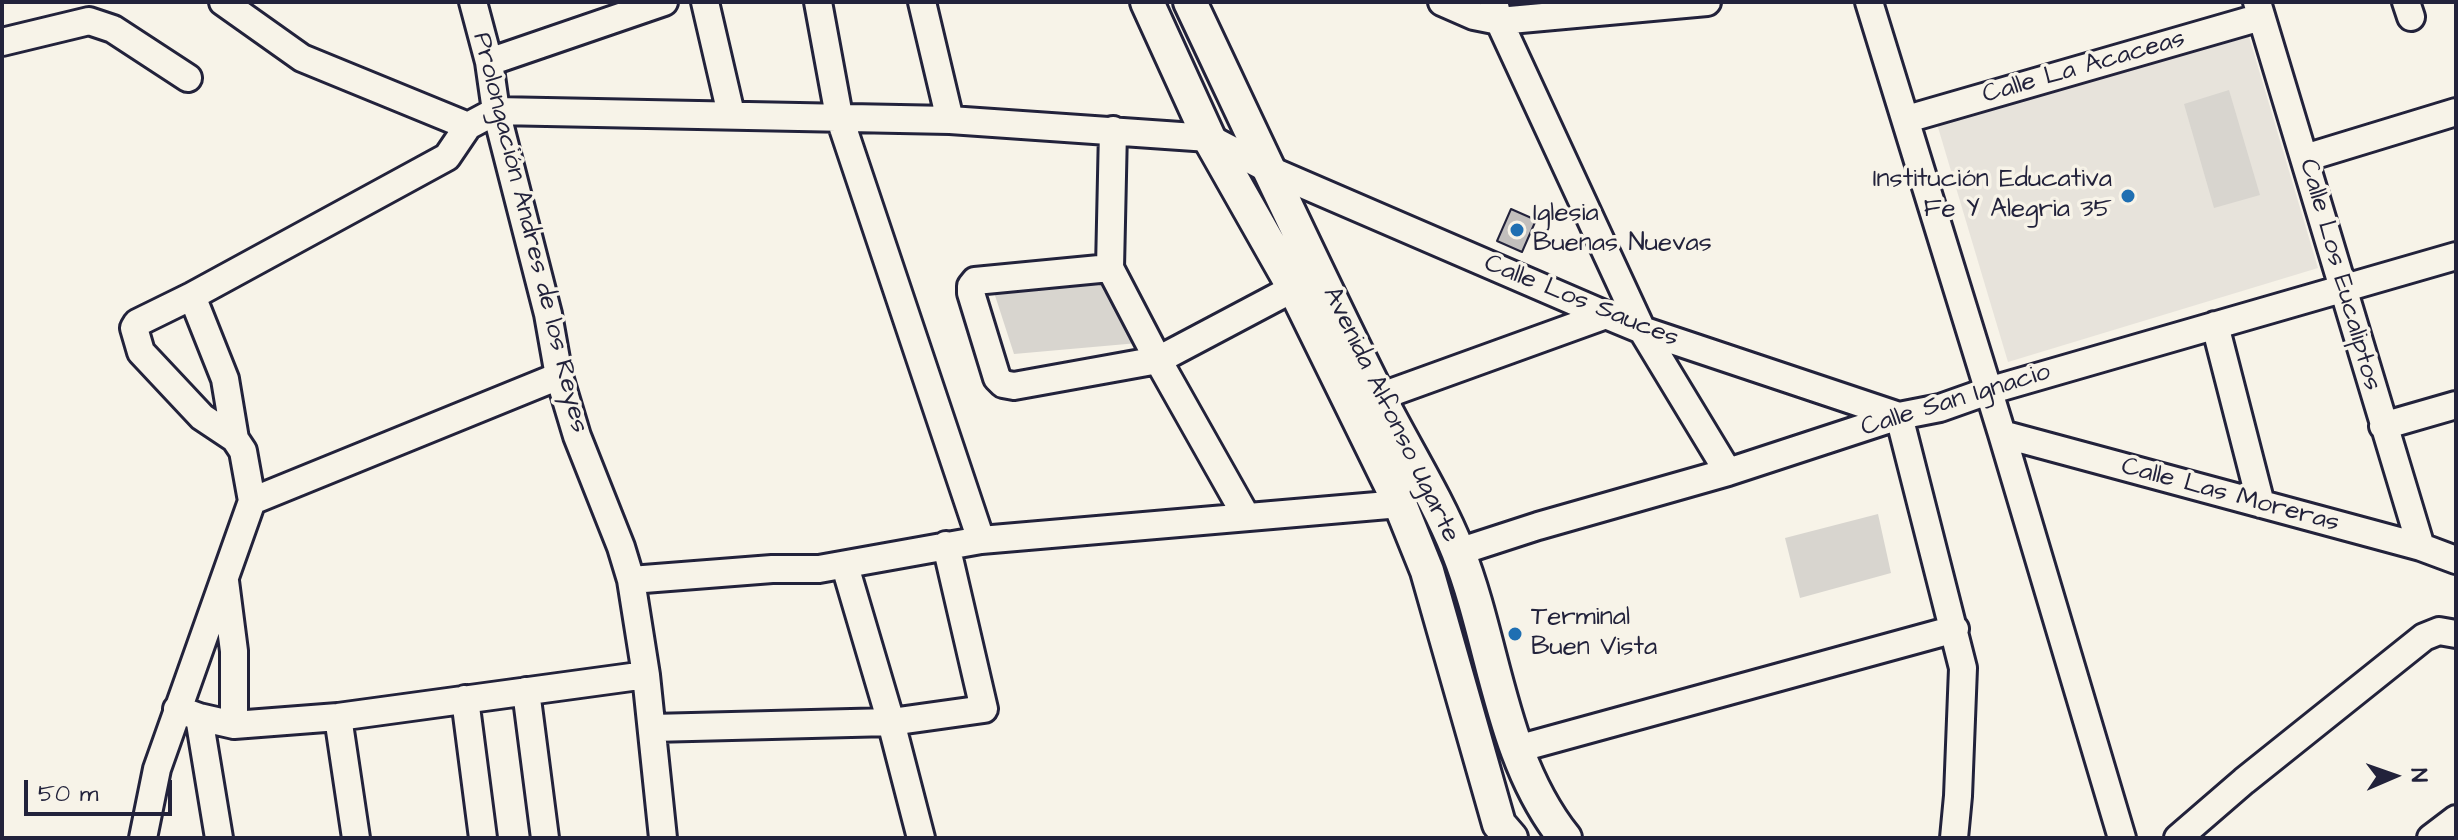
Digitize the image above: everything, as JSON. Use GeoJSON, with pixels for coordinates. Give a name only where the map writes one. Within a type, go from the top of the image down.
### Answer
{"type":"FeatureCollection","features":[{"type":"Feature","properties":{"kind":"main road","name":"Avenida Alfonso Ugarte"},"geometry":{"type":"LineString","coordinates":[[1147,2],[1209,138],[1294,288],[1400,504],[1427,571],[1503,833]]}},
{"type":"Feature","properties":{"kind":"main road","name":"Avenida Alfonso Ugarte"},"geometry":{"type":"LineString","coordinates":[[1190,2],[1379,397],[1424,477],[1458,552],[1517,749],[1547,817],[1565,838]]}},
{"type":"Feature","properties":{"kind":"street"},"geometry":{"type":"LineString","coordinates":[[223,2],[302,58],[468,126]]}},
{"type":"Feature","properties":{"kind":"street","name":"Prolongación Andres de los Reyes"},"geometry":{"type":"LineString","coordinates":[[473,2],[489,62],[496,111],[548,314],[559,376],[577,436],[631,580],[646,675],[663,838]]}},
{"type":"Feature","properties":{"kind":"street"},"geometry":{"type":"LineString","coordinates":[[489,62],[664,2]]}},
{"type":"Feature","properties":{"kind":"street"},"geometry":{"type":"LineString","coordinates":[[705,2],[731,114]]}},
{"type":"Feature","properties":{"kind":"street"},"geometry":{"type":"LineString","coordinates":[[818,2],[839,116],[981,540]]}},
{"type":"Feature","properties":{"kind":"street"},"geometry":{"type":"LineString","coordinates":[[922,2],[950,120]]}},
{"type":"Feature","properties":{"kind":"street"},"geometry":{"type":"LineString","coordinates":[[1442,2],[1474,16],[1496,11],[1705,2]]}},
{"type":"Feature","properties":{"kind":"street"},"geometry":{"type":"LineString","coordinates":[[1869,2],[1907,119],[2122,838]]}},
{"type":"Feature","properties":{"kind":"street","name":"Calle La Acaceas"},"geometry":{"type":"LineString","coordinates":[[1907,119],[2259,9]]}},
{"type":"Feature","properties":{"kind":"street","name":"Calle Los Eucaliptos"},"geometry":{"type":"LineString","coordinates":[[2259,9],[2421,547]]}},
{"type":"Feature","properties":{"kind":"street"},"geometry":{"type":"LineString","coordinates":[[1496,11],[1642,330],[1728,472]]}},
{"type":"Feature","properties":{"kind":"street"},"geometry":{"type":"LineString","coordinates":[[2,42],[89,21],[113,29],[188,78]]}},
{"type":"Feature","properties":{"kind":"street"},"geometry":{"type":"LineString","coordinates":[[235,439],[202,417],[141,352],[134,328],[137,323],[447,157],[468,126],[496,111],[950,120],[1209,138]]}},
{"type":"Feature","properties":{"kind":"street"},"geometry":{"type":"LineString","coordinates":[[2305,158],[2456,112]]}},
{"type":"Feature","properties":{"kind":"street"},"geometry":{"type":"LineString","coordinates":[[1113,130],[1110,268],[1246,516]]}},
{"type":"Feature","properties":{"kind":"street","name":"Calle Los Sauces"},"geometry":{"type":"LineString","coordinates":[[1209,138],[1270,170],[1642,330],[1899,416]]}},
{"type":"Feature","properties":{"kind":"street","name":"Calle San Ignacio"},"geometry":{"type":"LineString","coordinates":[[1458,552],[1728,472],[1899,416],[1940,408],[1988,391],[2456,256]]}},
{"type":"Feature","properties":{"kind":"street"},"geometry":{"type":"LineString","coordinates":[[1110,268],[975,281],[971,293],[997,378],[1003,384],[1014,386],[1158,360],[1294,288]]}},
{"type":"Feature","properties":{"kind":"street"},"geometry":{"type":"LineString","coordinates":[[143,838],[157,769],[188,713],[224,578],[252,501],[245,459],[235,439],[225,379],[192,296]]}},
{"type":"Feature","properties":{"kind":"street"},"geometry":{"type":"LineString","coordinates":[[1379,397],[1606,315]]}},
{"type":"Feature","properties":{"kind":"street"},"geometry":{"type":"LineString","coordinates":[[2215,325],[2261,504]]}},
{"type":"Feature","properties":{"kind":"street"},"geometry":{"type":"LineString","coordinates":[[252,501],[559,376]]}},
{"type":"Feature","properties":{"kind":"street"},"geometry":{"type":"LineString","coordinates":[[2383,426],[2456,405]]}},
{"type":"Feature","properties":{"kind":"street"},"geometry":{"type":"LineString","coordinates":[[1899,416],[1963,668],[1954,838]]}},
{"type":"Feature","properties":{"kind":"street","name":"Calle Las Moreras"},"geometry":{"type":"LineString","coordinates":[[2002,434],[2421,547],[2456,560]]}},
{"type":"Feature","properties":{"kind":"street"},"geometry":{"type":"LineString","coordinates":[[631,580],[845,566],[981,540],[1400,504]]}},
{"type":"Feature","properties":{"kind":"street"},"geometry":{"type":"LineString","coordinates":[[652,728],[891,722],[984,709],[946,545]]}},
{"type":"Feature","properties":{"kind":"street"},"geometry":{"type":"LineString","coordinates":[[845,566],[921,838]]}},
{"type":"Feature","properties":{"kind":"street"},"geometry":{"type":"LineString","coordinates":[[224,578],[234,651],[234,725]]}},
{"type":"Feature","properties":{"kind":"street"},"geometry":{"type":"LineString","coordinates":[[1517,749],[1955,629]]}},
{"type":"Feature","properties":{"kind":"street"},"geometry":{"type":"LineString","coordinates":[[2178,838],[2424,637],[2439,631],[2456,634]]}},
{"type":"Feature","properties":{"kind":"street"},"geometry":{"type":"LineString","coordinates":[[188,713],[234,725],[338,717],[646,675]]}},
{"type":"Feature","properties":{"kind":"street"},"geometry":{"type":"LineString","coordinates":[[526,691],[545,838]]}},
{"type":"Feature","properties":{"kind":"street"},"geometry":{"type":"LineString","coordinates":[[465,699],[483,838]]}},
{"type":"Feature","properties":{"kind":"street"},"geometry":{"type":"LineString","coordinates":[[188,713],[219,838]]}},
{"type":"Feature","properties":{"kind":"street"},"geometry":{"type":"LineString","coordinates":[[338,717],[356,838]]}},
{"type":"Feature","properties":{"kind":"street"},"geometry":{"type":"LineString","coordinates":[[2431,838],[2456,819]]}},
{"type":"Feature","properties":{"kind":"shaded area","name":"Institución Educativa Fe Y Alegria 35"},"geometry":{"type":"Polygon","coordinates":[[[2247,30],[2318,268],[2008,362],[1937,124],[2247,30]]]}},
{"type":"Feature","properties":{"kind":"shaded area"},"geometry":{"type":"Polygon","coordinates":[[[2229,90],[2260,195],[2214,208],[2184,104],[2229,90]]]}},
{"type":"Feature","properties":{"kind":"shaded area"},"geometry":{"type":"Polygon","coordinates":[[[990,280],[1103,281],[1138,343],[1014,354],[990,280]]]}},
{"type":"Feature","properties":{"kind":"shaded area"},"geometry":{"type":"Polygon","coordinates":[[[1878,514],[1891,573],[1800,598],[1785,538],[1878,514]]]}},
{"type":"Feature","properties":{"kind":"building","name":"Iglesia Buenas Nuevas"},"geometry":{"type":"Polygon","coordinates":[[[1511,209],[1536,220],[1522,252],[1497,241],[1511,209]]]}},
{"type":"Feature","properties":{"kind":"place","name":"Institución Educativa Fe Y Alegria 35"},"geometry":{"type":"Point","coordinates":[2128,196]}},
{"type":"Feature","properties":{"kind":"place","name":"Iglesia Buenas Nuevas"},"geometry":{"type":"Point","coordinates":[1517,230]}},
{"type":"Feature","properties":{"kind":"place","name":"Terminal Buen Vista"},"geometry":{"type":"Point","coordinates":[1515,634]}}]}
